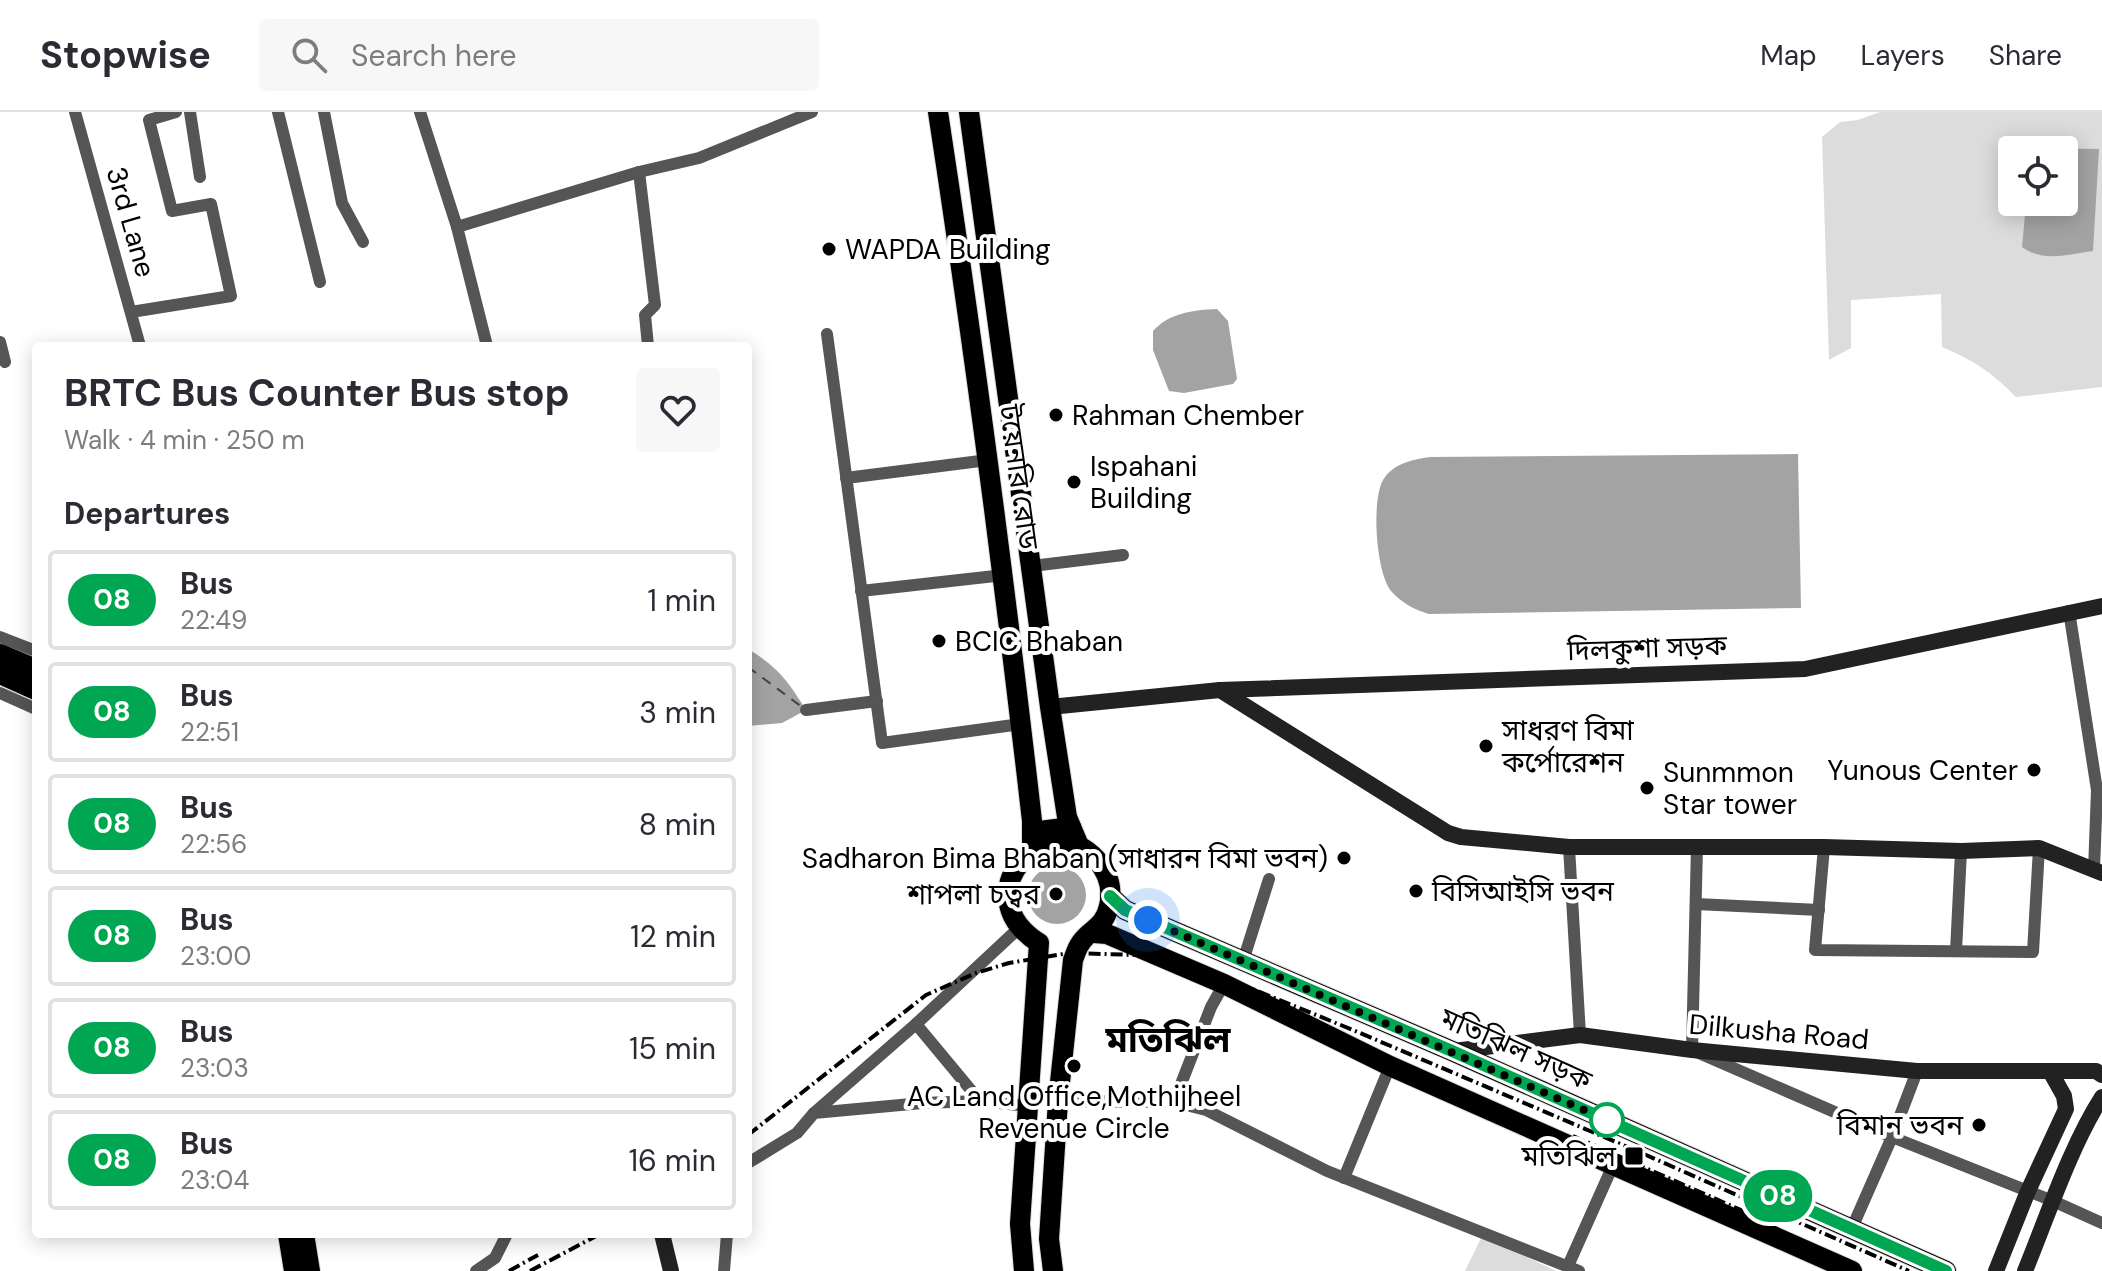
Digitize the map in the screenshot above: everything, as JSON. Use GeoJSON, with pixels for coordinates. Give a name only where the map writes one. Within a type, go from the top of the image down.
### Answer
{"type":"FeatureCollection","features":[{"type":"Feature","properties":{"kind":"main road","name":"টয়েনবি রোড"},"geometry":{"type":"LineString","coordinates":[[938,112],[970,318],[1004,575],[1032,842]]}},
{"type":"Feature","properties":{"kind":"main road","name":"টয়েনবি রোড"},"geometry":{"type":"LineString","coordinates":[[969,112],[1050,707],[1067,817],[1080,848]]}},
{"type":"Feature","properties":{"kind":"main road"},"geometry":{"type":"LineString","coordinates":[[0,654],[32,667]]}},
{"type":"Feature","properties":{"kind":"main road"},"geometry":{"type":"LineString","coordinates":[[0,674],[32,688]]}},
{"type":"Feature","properties":{"kind":"main road"},"geometry":{"type":"LineString","coordinates":[[1024,1271],[1020,1224],[1039,943],[1019,928],[1011,915],[1007,899],[1014,869],[1032,842],[1071,827]]}},
{"type":"Feature","properties":{"kind":"main road"},"geometry":{"type":"LineString","coordinates":[[1032,842],[1066,844],[1092,855],[1108,879],[1110,896],[1103,921],[1073,960],[1058,1101],[1049,1239],[1053,1271]]}},
{"type":"Feature","properties":{"kind":"main road","name":"মতিঝিল সড়ক"},"geometry":{"type":"LineString","coordinates":[[1110,896],[1125,910],[1452,1051],[1946,1271]]}},
{"type":"Feature","properties":{"kind":"main road"},"geometry":{"type":"LineString","coordinates":[[1088,937],[1107,934],[1224,984],[1390,1066],[1614,1163],[1842,1269]]}},
{"type":"Feature","properties":{"kind":"main road"},"geometry":{"type":"LineString","coordinates":[[289,1238],[294,1271]]}},
{"type":"Feature","properties":{"kind":"main road"},"geometry":{"type":"LineString","coordinates":[[305,1238],[310,1271]]}},
{"type":"Feature","properties":{"kind":"street","name":"3rd Lane"},"geometry":{"type":"LineString","coordinates":[[75,112],[139,342]]}},
{"type":"Feature","properties":{"kind":"street"},"geometry":{"type":"LineString","coordinates":[[131,312],[231,296],[211,204],[172,211],[149,120],[176,112]]}},
{"type":"Feature","properties":{"kind":"street"},"geometry":{"type":"LineString","coordinates":[[190,112],[200,177]]}},
{"type":"Feature","properties":{"kind":"street"},"geometry":{"type":"LineString","coordinates":[[278,112],[320,282]]}},
{"type":"Feature","properties":{"kind":"street"},"geometry":{"type":"LineString","coordinates":[[324,112],[342,203],[363,242]]}},
{"type":"Feature","properties":{"kind":"street"},"geometry":{"type":"LineString","coordinates":[[420,112],[457,227],[486,342]]}},
{"type":"Feature","properties":{"kind":"street"},"geometry":{"type":"LineString","coordinates":[[457,227],[639,172],[699,158],[796,115],[812,112]]}},
{"type":"Feature","properties":{"kind":"street"},"geometry":{"type":"LineString","coordinates":[[639,172],[655,305],[645,315],[648,342]]}},
{"type":"Feature","properties":{"kind":"street"},"geometry":{"type":"LineString","coordinates":[[827,334],[882,743],[1021,724]]}},
{"type":"Feature","properties":{"kind":"street"},"geometry":{"type":"LineString","coordinates":[[0,342],[5,362]]}},
{"type":"Feature","properties":{"kind":"street"},"geometry":{"type":"LineString","coordinates":[[846,478],[988,460]]}},
{"type":"Feature","properties":{"kind":"street"},"geometry":{"type":"LineString","coordinates":[[1032,566],[1123,555]]}},
{"type":"Feature","properties":{"kind":"street"},"geometry":{"type":"LineString","coordinates":[[861,591],[1004,575]]}},
{"type":"Feature","properties":{"kind":"street","name":"দিলকুশা সড়ক"},"geometry":{"type":"LineString","coordinates":[[1050,707],[1220,690],[1805,669],[2102,606]]}},
{"type":"Feature","properties":{"kind":"street"},"geometry":{"type":"LineString","coordinates":[[1220,690],[1448,833],[1461,837],[1569,847],[1824,847],[1961,851],[2039,848],[2098,872],[2100,790],[2069,611]]}},
{"type":"Feature","properties":{"kind":"street"},"geometry":{"type":"LineString","coordinates":[[0,637],[32,649]]}},
{"type":"Feature","properties":{"kind":"street"},"geometry":{"type":"LineString","coordinates":[[0,693],[32,707]]}},
{"type":"Feature","properties":{"kind":"street"},"geometry":{"type":"LineString","coordinates":[[806,710],[877,701]]}},
{"type":"Feature","properties":{"kind":"street"},"geometry":{"type":"LineString","coordinates":[[1569,847],[1580,1035]]}},
{"type":"Feature","properties":{"kind":"street"},"geometry":{"type":"LineString","coordinates":[[1697,847],[1692,1050],[1892,1137],[2102,1223]]}},
{"type":"Feature","properties":{"kind":"street"},"geometry":{"type":"LineString","coordinates":[[1824,847],[1815,950],[2033,952],[2039,848]]}},
{"type":"Feature","properties":{"kind":"street"},"geometry":{"type":"LineString","coordinates":[[1956,951],[1961,851]]}},
{"type":"Feature","properties":{"kind":"street"},"geometry":{"type":"LineString","coordinates":[[1243,961],[1269,879]]}},
{"type":"Feature","properties":{"kind":"street"},"geometry":{"type":"LineString","coordinates":[[1696,904],[1819,910]]}},
{"type":"Feature","properties":{"kind":"street"},"geometry":{"type":"LineString","coordinates":[[752,1161],[797,1133],[814,1113],[1019,928]]}},
{"type":"Feature","properties":{"kind":"street"},"geometry":{"type":"LineString","coordinates":[[1174,1102],[1211,1007],[1224,984]]}},
{"type":"Feature","properties":{"kind":"street"},"geometry":{"type":"LineString","coordinates":[[916,1024],[980,1101]]}},
{"type":"Feature","properties":{"kind":"street","name":"Dilkusha Road"},"geometry":{"type":"LineString","coordinates":[[1452,1051],[1580,1035],[1692,1050],[1917,1071],[2100,1072]]}},
{"type":"Feature","properties":{"kind":"street"},"geometry":{"type":"LineString","coordinates":[[1344,1178],[1390,1066]]}},
{"type":"Feature","properties":{"kind":"street"},"geometry":{"type":"LineString","coordinates":[[1852,1228],[1917,1071]]}},
{"type":"Feature","properties":{"kind":"street"},"geometry":{"type":"LineString","coordinates":[[1996,1271],[2066,1109],[2064,1096],[2050,1071]]}},
{"type":"Feature","properties":{"kind":"street"},"geometry":{"type":"LineString","coordinates":[[2025,1271],[2053,1201],[2102,1097]]}},
{"type":"Feature","properties":{"kind":"street"},"geometry":{"type":"LineString","coordinates":[[814,1113],[980,1101],[1027,1106]]}},
{"type":"Feature","properties":{"kind":"street"},"geometry":{"type":"LineString","coordinates":[[1058,1101],[1174,1102],[1206,1110],[1344,1178],[1573,1268],[1614,1163]]}},
{"type":"Feature","properties":{"kind":"street"},"geometry":{"type":"LineString","coordinates":[[476,1271],[495,1258],[507,1238]]}},
{"type":"Feature","properties":{"kind":"street"},"geometry":{"type":"LineString","coordinates":[[663,1238],[671,1271]]}},
{"type":"Feature","properties":{"kind":"street"},"geometry":{"type":"LineString","coordinates":[[724,1271],[727,1238]]}},
{"type":"Feature","properties":{"kind":"shaded area"},"geometry":{"type":"Polygon","coordinates":[[[1880,112],[2102,112],[2102,387],[2016,397],[1982,368],[1942,347],[1941,294],[1851,300],[1851,348],[1829,360],[1822,137],[1840,122],[1858,120],[1880,112]]]}},
{"type":"Feature","properties":{"kind":"shaded area"},"geometry":{"type":"Polygon","coordinates":[[[2078,149],[2099,149],[2093,251],[2048,256],[2022,247],[2025,216],[2078,216],[2078,149]]]}},
{"type":"Feature","properties":{"kind":"shaded area"},"geometry":{"type":"Polygon","coordinates":[[[1217,309],[1228,321],[1237,379],[1233,384],[1184,393],[1169,391],[1153,350],[1153,331],[1166,320],[1182,314],[1217,309]]]}},
{"type":"Feature","properties":{"kind":"shaded area"},"geometry":{"type":"Polygon","coordinates":[[[1798,454],[1801,608],[1429,614],[1409,606],[1396,596],[1386,583],[1382,570],[1376,517],[1380,486],[1389,472],[1412,461],[1430,457],[1798,454]]]}},
{"type":"Feature","properties":{"kind":"shaded area"},"geometry":{"type":"Polygon","coordinates":[[[752,652],[782,675],[806,710],[782,723],[752,726],[752,652]]]}},
{"type":"Feature","properties":{"kind":"shaded area","name":"শাপলা চত্বর"},"geometry":{"type":"Polygon","coordinates":[[[1057,866],[1068,868],[1077,875],[1084,884],[1084,906],[1077,915],[1068,922],[1057,924],[1046,922],[1037,915],[1030,906],[1028,895],[1030,884],[1037,875],[1046,868],[1057,866]]]}},
{"type":"Feature","properties":{"kind":"shaded area"},"geometry":{"type":"Polygon","coordinates":[[[1482,1236],[1556,1271],[1465,1271],[1482,1236]]]}},
{"type":"Feature","properties":{"kind":"ferry route"},"geometry":{"type":"LineString","coordinates":[[752,670],[802,707]]}},
{"type":"Feature","properties":{"kind":"railway"},"geometry":{"type":"LineString","coordinates":[[752,1132],[926,995],[976,973],[1009,963],[1069,953],[1139,955],[1206,970],[1353,1030],[1909,1271]]}},
{"type":"Feature","properties":{"kind":"railway"},"geometry":{"type":"LineString","coordinates":[[1573,1136],[1759,1218]]}},
{"type":"Feature","properties":{"kind":"railway"},"geometry":{"type":"LineString","coordinates":[[530,1271],[592,1238]]}},
{"type":"Feature","properties":{"kind":"railway"},"geometry":{"type":"LineString","coordinates":[[509,1271],[538,1255]]}},
{"type":"Feature","properties":{"kind":"bus line","name":"08"},"geometry":{"type":"LineString","coordinates":[[1110,896],[1125,910],[1452,1051],[1946,1271]]}},
{"type":"Feature","properties":{"kind":"place","name":"WAPDA Building"},"geometry":{"type":"Point","coordinates":[829,249]}},
{"type":"Feature","properties":{"kind":"place","name":"Rahman Chember"},"geometry":{"type":"Point","coordinates":[1056,415]}},
{"type":"Feature","properties":{"kind":"place","name":"Ispahani Building"},"geometry":{"type":"Point","coordinates":[1074,482]}},
{"type":"Feature","properties":{"kind":"place","name":"BCIC Bhaban"},"geometry":{"type":"Point","coordinates":[939,641]}},
{"type":"Feature","properties":{"kind":"place","name":"সাধরণ বিমা কর্পোরেশন"},"geometry":{"type":"Point","coordinates":[1486,746]}},
{"type":"Feature","properties":{"kind":"place","name":"Yunous Center"},"geometry":{"type":"Point","coordinates":[2034,770]}},
{"type":"Feature","properties":{"kind":"place","name":"Sunmmon Star tower"},"geometry":{"type":"Point","coordinates":[1647,788]}},
{"type":"Feature","properties":{"kind":"place","name":"Sadharon Bima Bhaban (সাধারন বিমা ভবন)"},"geometry":{"type":"Point","coordinates":[1344,858]}},
{"type":"Feature","properties":{"kind":"place","name":"বিসিআইসি ভবন"},"geometry":{"type":"Point","coordinates":[1416,891]}},
{"type":"Feature","properties":{"kind":"place","name":"শাপলা চত্বর"},"geometry":{"type":"Point","coordinates":[1056,894]}},
{"type":"Feature","properties":{"kind":"place","name":"AC Land Office,Mothijheel Revenue Circle"},"geometry":{"type":"Point","coordinates":[1074,1066]}},
{"type":"Feature","properties":{"kind":"place","name":"বিমান ভবন"},"geometry":{"type":"Point","coordinates":[1979,1125]}},
{"type":"Feature","properties":{"kind":"place","name":"মতিঝিল"},"geometry":{"type":"Point","coordinates":[1634,1156]}},
{"type":"Feature","properties":{"kind":"district","name":"মতিঝিল"},"geometry":{"type":"Point","coordinates":[1168,1039]}},
{"type":"Feature","properties":{"kind":"route"},"geometry":{"type":"LineString","coordinates":[[1148,920],[1607,1120]]}}]}
